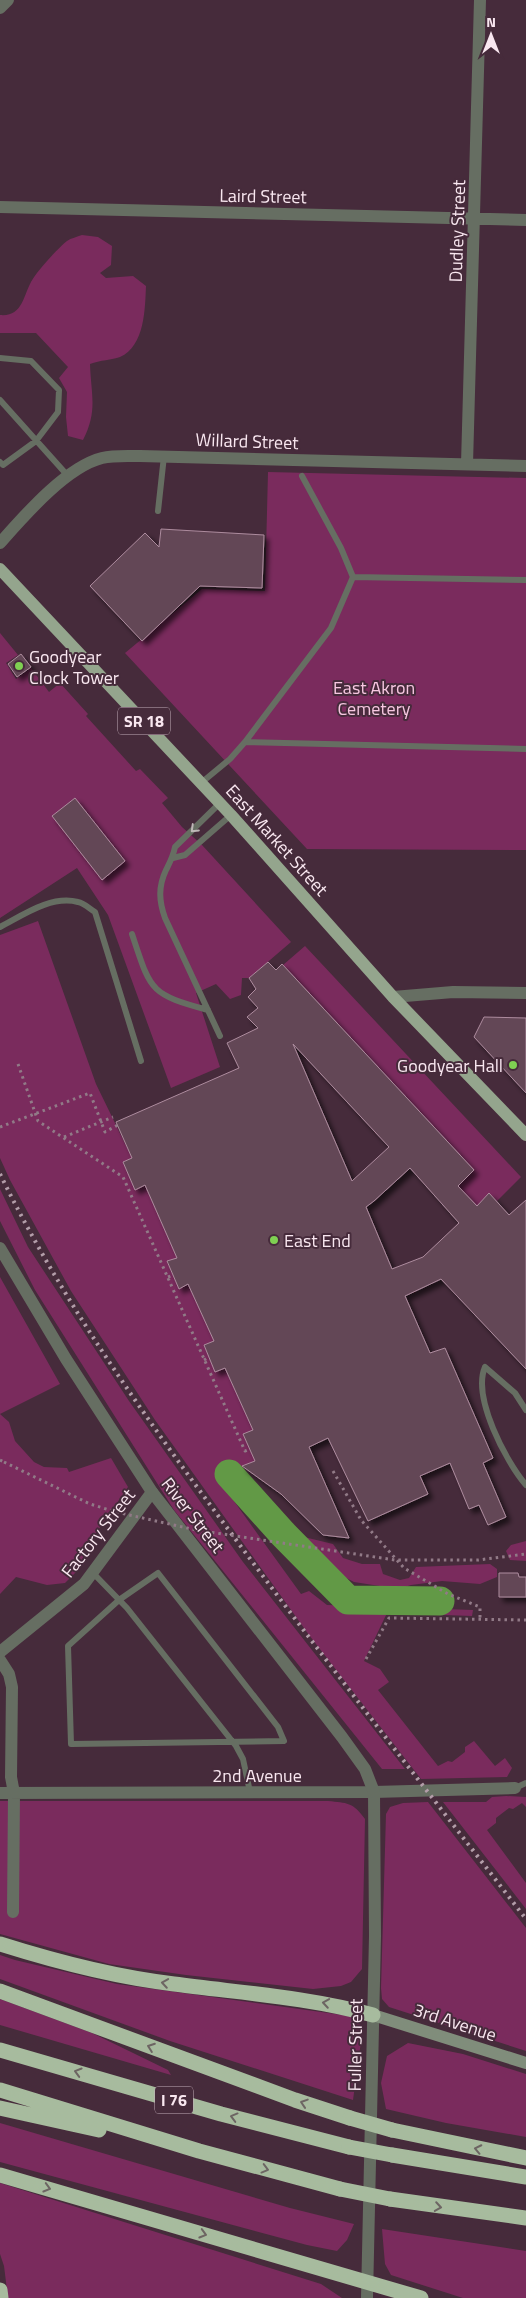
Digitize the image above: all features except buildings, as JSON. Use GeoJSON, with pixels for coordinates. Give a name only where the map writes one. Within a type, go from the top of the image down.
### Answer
{"type":"FeatureCollection","features":[{"type":"Feature","properties":{"kind":"highway"},"geometry":{"type":"LineString","coordinates":[[0,1944],[49,1959],[110,1974],[172,1984],[337,2004],[374,2015]]}},
{"type":"Feature","properties":{"kind":"highway"},"geometry":{"type":"LineString","coordinates":[[0,1991],[295,2100],[350,2118],[392,2130],[526,2158]]}},
{"type":"Feature","properties":{"kind":"highway","name":"I 76"},"geometry":{"type":"LineString","coordinates":[[0,2050],[221,2114],[349,2147],[526,2177]]}},
{"type":"Feature","properties":{"kind":"highway","name":"I 76"},"geometry":{"type":"LineString","coordinates":[[0,2090],[199,2151],[340,2189],[390,2199],[526,2218]]}},
{"type":"Feature","properties":{"kind":"highway"},"geometry":{"type":"LineString","coordinates":[[0,2108],[199,2151]]}},
{"type":"Feature","properties":{"kind":"highway"},"geometry":{"type":"LineString","coordinates":[[0,2175],[421,2298]]}},
{"type":"Feature","properties":{"kind":"highway"},"geometry":{"type":"LineString","coordinates":[[0,2290],[1,2298]]}},
{"type":"Feature","properties":{"kind":"main road","name":"East Market Street"},"geometry":{"type":"LineString","coordinates":[[0,569],[220,803],[394,996],[526,1136]]}},
{"type":"Feature","properties":{"kind":"main road","name":"3rd Avenue"},"geometry":{"type":"LineString","coordinates":[[374,2015],[526,2063]]}},
{"type":"Feature","properties":{"kind":"street"},"geometry":{"type":"LineString","coordinates":[[0,8],[8,0]]}},
{"type":"Feature","properties":{"kind":"street","name":"Dudley Street"},"geometry":{"type":"LineString","coordinates":[[467,464],[480,0]]}},
{"type":"Feature","properties":{"kind":"street","name":"Laird Street"},"geometry":{"type":"LineString","coordinates":[[0,207],[526,220]]}},
{"type":"Feature","properties":{"kind":"street","name":"Willard Street"},"geometry":{"type":"LineString","coordinates":[[0,543],[25,515],[68,476],[78,469],[103,458],[164,456],[526,466]]}},
{"type":"Feature","properties":{"kind":"street"},"geometry":{"type":"LineString","coordinates":[[394,996],[453,992],[526,993]]}},
{"type":"Feature","properties":{"kind":"street","name":"River Street"},"geometry":{"type":"LineString","coordinates":[[0,1248],[66,1359],[152,1492],[342,1736],[365,1769],[374,1792]]}},
{"type":"Feature","properties":{"kind":"street","name":"Factory Street"},"geometry":{"type":"LineString","coordinates":[[0,1652],[70,1596],[93,1572],[152,1492]]}},
{"type":"Feature","properties":{"kind":"street"},"geometry":{"type":"LineString","coordinates":[[0,1660],[9,1674],[12,1687],[11,1777],[14,1793],[13,1912]]}},
{"type":"Feature","properties":{"kind":"street","name":"2nd Avenue"},"geometry":{"type":"LineString","coordinates":[[0,1793],[374,1792],[520,1786]]}},
{"type":"Feature","properties":{"kind":"street","name":"Fuller Street"},"geometry":{"type":"LineString","coordinates":[[367,2298],[374,2015],[376,1849],[374,1792]]}},
{"type":"Feature","properties":{"kind":"lane"},"geometry":{"type":"LineString","coordinates":[[0,358],[31,361],[59,390],[58,412],[36,441],[3,466],[0,462]]}},
{"type":"Feature","properties":{"kind":"lane"},"geometry":{"type":"LineString","coordinates":[[0,400],[68,476]]}},
{"type":"Feature","properties":{"kind":"lane"},"geometry":{"type":"LineString","coordinates":[[158,511],[164,456]]}},
{"type":"Feature","properties":{"kind":"lane"},"geometry":{"type":"LineString","coordinates":[[201,783],[230,759],[245,742],[331,628],[353,577],[341,548],[302,476]]}},
{"type":"Feature","properties":{"kind":"lane"},"geometry":{"type":"LineString","coordinates":[[353,577],[526,580]]}},
{"type":"Feature","properties":{"kind":"lane"},"geometry":{"type":"LineString","coordinates":[[245,742],[526,748]]}},
{"type":"Feature","properties":{"kind":"lane"},"geometry":{"type":"LineString","coordinates":[[220,803],[174,848],[173,858],[160,886],[160,902],[165,918],[220,1036]]}},
{"type":"Feature","properties":{"kind":"lane"},"geometry":{"type":"LineString","coordinates":[[173,858],[185,855],[231,815]]}},
{"type":"Feature","properties":{"kind":"lane"},"geometry":{"type":"LineString","coordinates":[[0,927],[41,906],[63,901],[79,902],[95,912],[141,1061]]}},
{"type":"Feature","properties":{"kind":"lane"},"geometry":{"type":"LineString","coordinates":[[132,934],[146,974],[156,991],[173,1000],[208,1010]]}},
{"type":"Feature","properties":{"kind":"lane"},"geometry":{"type":"LineString","coordinates":[[526,1410],[515,1393],[486,1367],[481,1377],[488,1418],[508,1459],[526,1486]]}},
{"type":"Feature","properties":{"kind":"lane"},"geometry":{"type":"LineString","coordinates":[[93,1572],[119,1600],[233,1743],[243,1759],[250,1792]]}},
{"type":"Feature","properties":{"kind":"lane"},"geometry":{"type":"LineString","coordinates":[[158,1573],[278,1728],[284,1741],[71,1744],[68,1646],[119,1600],[158,1573]]}},
{"type":"Feature","properties":{"kind":"path"},"geometry":{"type":"LineString","coordinates":[[18,1064],[38,1121],[124,1179],[245,1451],[250,1449]]}},
{"type":"Feature","properties":{"kind":"path"},"geometry":{"type":"LineString","coordinates":[[0,1127],[90,1093],[105,1132],[118,1125]]}},
{"type":"Feature","properties":{"kind":"path"},"geometry":{"type":"LineString","coordinates":[[63,1137],[114,1116]]}},
{"type":"Feature","properties":{"kind":"path"},"geometry":{"type":"LineString","coordinates":[[124,1179],[130,1177]]}},
{"type":"Feature","properties":{"kind":"path"},"geometry":{"type":"LineString","coordinates":[[168,1277],[173,1275]]}},
{"type":"Feature","properties":{"kind":"path"},"geometry":{"type":"LineString","coordinates":[[204,1360],[209,1358]]}},
{"type":"Feature","properties":{"kind":"path"},"geometry":{"type":"LineString","coordinates":[[2,1461],[90,1504],[181,1527],[357,1556],[395,1560],[478,1560],[526,1554]]}},
{"type":"Feature","properties":{"kind":"path"},"geometry":{"type":"LineString","coordinates":[[333,1471],[360,1520],[404,1568],[448,1594],[480,1607],[480,1619]]}},
{"type":"Feature","properties":{"kind":"path"},"geometry":{"type":"LineString","coordinates":[[366,1659],[389,1618],[526,1620]]}},
{"type":"Feature","properties":{"kind":"green space"},"geometry":{"type":"Polygon","coordinates":[[[82,235],[98,237],[112,246],[111,265],[100,273],[106,278],[133,276],[146,286],[142,326],[134,344],[128,352],[120,357],[90,364],[92,411],[88,430],[83,440],[68,436],[66,417],[67,392],[59,378],[68,367],[36,333],[0,333],[0,315],[13,313],[21,305],[31,282],[48,260],[67,241],[82,235]]]}},
{"type":"Feature","properties":{"kind":"green space","name":"East Akron Cemetery"},"geometry":{"type":"Polygon","coordinates":[[[268,472],[526,478],[526,850],[307,849],[125,653],[202,589],[265,591],[268,472]]]}},
{"type":"Feature","properties":{"kind":"green space"},"geometry":{"type":"Polygon","coordinates":[[[0,633],[18,655],[6,663],[16,679],[31,668],[49,692],[60,683],[88,714],[86,716],[136,771],[140,769],[168,798],[162,803],[182,827],[202,845],[291,942],[249,978],[242,978],[241,995],[230,999],[216,984],[196,993],[220,1067],[171,1088],[108,915],[77,868],[0,918],[0,633]]]}},
{"type":"Feature","properties":{"kind":"green space"},"geometry":{"type":"Polygon","coordinates":[[[38,921],[96,1084],[132,1158],[123,1162],[135,1190],[145,1185],[177,1258],[167,1262],[179,1289],[188,1284],[214,1341],[204,1345],[215,1371],[225,1368],[253,1430],[243,1434],[255,1461],[218,1479],[301,1594],[309,1591],[327,1605],[473,1610],[472,1616],[387,1613],[364,1661],[380,1669],[389,1682],[378,1690],[438,1766],[448,1761],[452,1762],[465,1752],[465,1747],[474,1741],[495,1766],[505,1758],[512,1768],[507,1777],[421,1779],[309,1635],[155,1420],[71,1291],[10,1180],[0,1158],[0,935],[38,921]]]}},
{"type":"Feature","properties":{"kind":"green space"},"geometry":{"type":"Polygon","coordinates":[[[305,946],[521,1177],[497,1201],[489,1193],[477,1206],[458,1186],[474,1170],[283,965],[305,946]]]}},
{"type":"Feature","properties":{"kind":"green space"},"geometry":{"type":"Polygon","coordinates":[[[0,1189],[28,1247],[129,1401],[243,1562],[405,1769],[382,1769],[174,1510],[35,1290],[0,1221],[0,1189]]]}},
{"type":"Feature","properties":{"kind":"green space"},"geometry":{"type":"Polygon","coordinates":[[[0,1277],[60,1384],[0,1414],[0,1277]]]}},
{"type":"Feature","properties":{"kind":"green space"},"geometry":{"type":"Polygon","coordinates":[[[0,1414],[9,1422],[15,1441],[34,1462],[44,1467],[67,1468],[69,1472],[111,1458],[128,1487],[85,1549],[86,1562],[65,1583],[47,1585],[16,1577],[0,1594],[0,1414]]]}},
{"type":"Feature","properties":{"kind":"green space"},"geometry":{"type":"Polygon","coordinates":[[[304,1537],[333,1544],[343,1558],[362,1564],[380,1564],[383,1574],[400,1580],[409,1578],[416,1567],[490,1564],[497,1569],[497,1577],[480,1584],[442,1581],[411,1585],[399,1589],[354,1582],[325,1567],[311,1556],[304,1537]]]}},
{"type":"Feature","properties":{"kind":"green space"},"geometry":{"type":"Polygon","coordinates":[[[526,1541],[526,1561],[510,1560],[506,1551],[511,1545],[526,1541]]]}},
{"type":"Feature","properties":{"kind":"green space"},"geometry":{"type":"Polygon","coordinates":[[[492,1797],[526,1797],[526,1807],[522,1803],[513,1809],[509,1808],[496,1818],[496,1823],[487,1830],[526,1883],[526,1909],[443,1802],[486,1802],[492,1797]]]}},
{"type":"Feature","properties":{"kind":"green space"},"geometry":{"type":"Polygon","coordinates":[[[0,1801],[328,1801],[349,1804],[357,1809],[365,1819],[362,1969],[351,1982],[341,1986],[313,1989],[186,1975],[109,1964],[0,1934],[0,1801]]]}},
{"type":"Feature","properties":{"kind":"green space"},"geometry":{"type":"Polygon","coordinates":[[[428,1802],[526,1928],[526,2051],[389,2007],[382,1999],[386,1814],[390,1807],[403,1803],[428,1802]]]}},
{"type":"Feature","properties":{"kind":"green space"},"geometry":{"type":"Polygon","coordinates":[[[0,1955],[117,1984],[350,2016],[363,2027],[353,2100],[170,2041],[0,1979],[0,1955]]]}},
{"type":"Feature","properties":{"kind":"green space"},"geometry":{"type":"Polygon","coordinates":[[[0,1999],[92,2033],[168,2070],[171,2075],[0,2025],[0,1999]]]}},
{"type":"Feature","properties":{"kind":"green space"},"geometry":{"type":"Polygon","coordinates":[[[408,2043],[463,2054],[526,2074],[526,2137],[446,2123],[386,2109],[381,2083],[387,2056],[408,2043]]]}},
{"type":"Feature","properties":{"kind":"green space"},"geometry":{"type":"Polygon","coordinates":[[[0,2123],[290,2208],[354,2224],[347,2240],[337,2251],[307,2245],[0,2162],[0,2123]]]}},
{"type":"Feature","properties":{"kind":"green space"},"geometry":{"type":"Polygon","coordinates":[[[0,2183],[321,2284],[342,2298],[8,2298],[4,2266],[0,2254],[0,2183]]]}},
{"type":"Feature","properties":{"kind":"green space"},"geometry":{"type":"Polygon","coordinates":[[[382,2229],[526,2251],[526,2298],[463,2298],[391,2275],[385,2264],[382,2229]]]}},
{"type":"Feature","properties":{"kind":"waterway"},"geometry":{"type":"LineString","coordinates":[[229,1474],[283,1534],[348,1600],[440,1601]]}},
{"type":"Feature","properties":{"kind":"railway"},"geometry":{"type":"LineString","coordinates":[[0,1174],[49,1266],[133,1398],[299,1624],[526,1919]]}},
{"type":"Feature","properties":{"kind":"place","name":"Goodyear Clock Tower"},"geometry":{"type":"Point","coordinates":[19,666]}},
{"type":"Feature","properties":{"kind":"place","name":"Goodyear Hall"},"geometry":{"type":"Point","coordinates":[513,1065]}},
{"type":"Feature","properties":{"kind":"place","name":"East End"},"geometry":{"type":"Point","coordinates":[274,1240]}}]}
